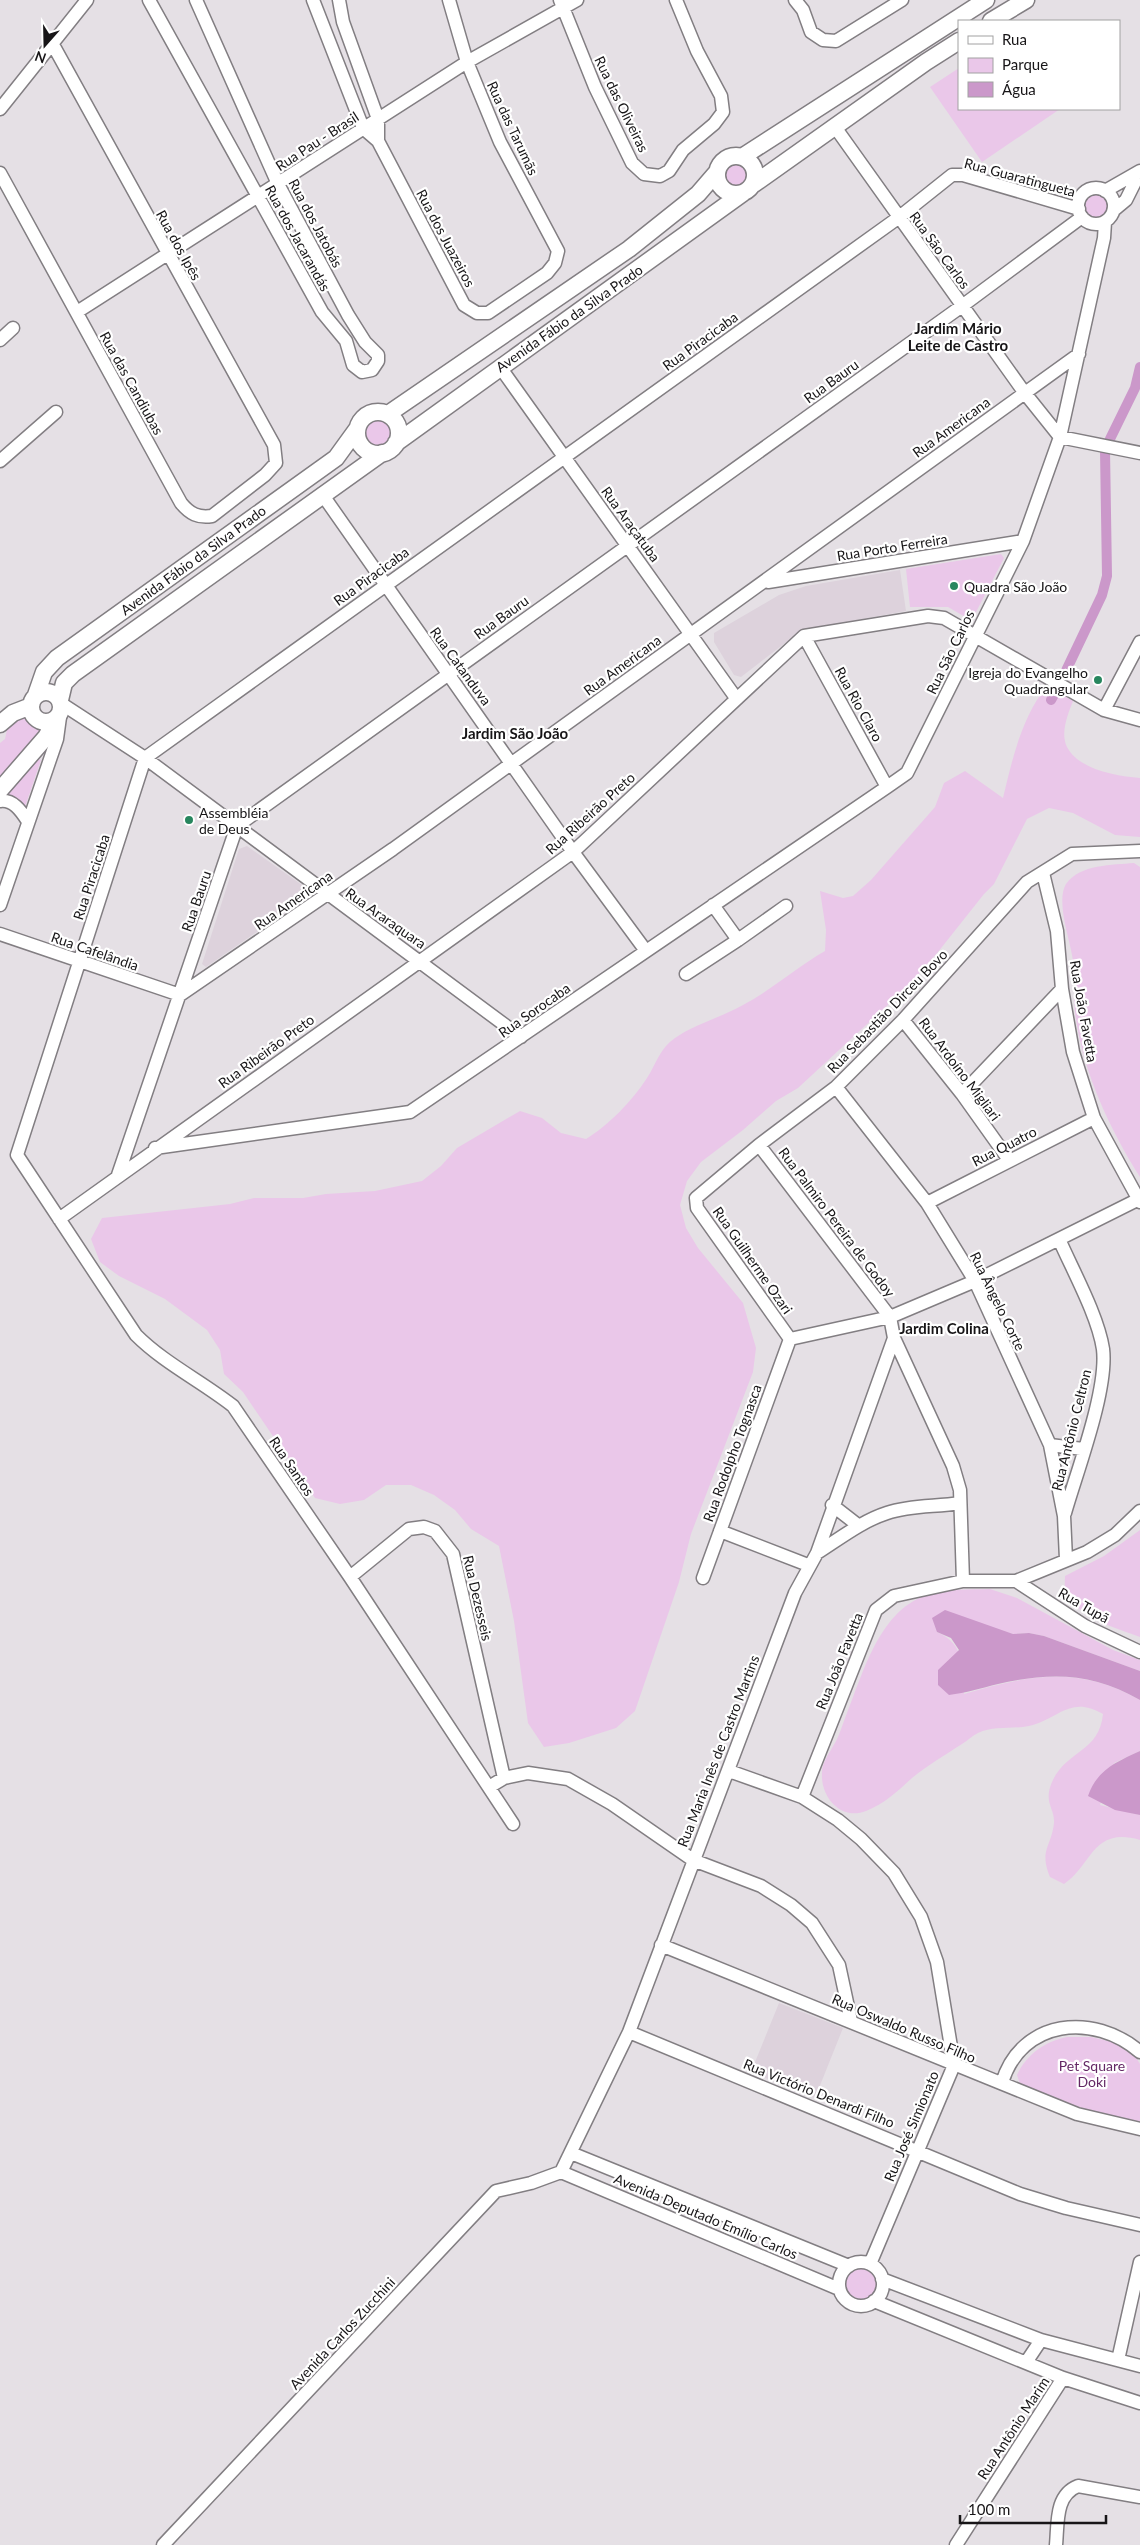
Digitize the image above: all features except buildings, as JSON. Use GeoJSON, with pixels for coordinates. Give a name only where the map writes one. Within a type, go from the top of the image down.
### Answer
{"type":"FeatureCollection","features":[{"type":"Feature","properties":{"kind":"main road"},"geometry":{"type":"LineString","coordinates":[[742,157],[753,166],[755,172],[748,188],[733,194],[722,188],[717,178],[717,172],[723,161],[728,158],[742,157],[986,0]]}},
{"type":"Feature","properties":{"kind":"main road"},"geometry":{"type":"LineString","coordinates":[[993,20],[1026,0]]}},
{"type":"Feature","properties":{"kind":"main road","name":"Avenida Fábio da Silva Prado"},"geometry":{"type":"LineString","coordinates":[[396,443],[748,188],[926,62],[958,42]]}},
{"type":"Feature","properties":{"kind":"main road","name":"Avenida Fábio da Silva Prado"},"geometry":{"type":"LineString","coordinates":[[388,414],[629,250],[698,194],[717,172]]}},
{"type":"Feature","properties":{"kind":"main road"},"geometry":{"type":"LineString","coordinates":[[368,413],[388,414],[394,418],[398,429],[396,443],[390,450],[382,453],[373,453],[363,448],[357,436],[359,423],[368,413]]}},
{"type":"Feature","properties":{"kind":"main road","name":"Avenida Fábio da Silva Prado"},"geometry":{"type":"LineString","coordinates":[[34,700],[44,672],[57,658],[336,458],[357,429]]}},
{"type":"Feature","properties":{"kind":"main road","name":"Avenida Fábio da Silva Prado"},"geometry":{"type":"LineString","coordinates":[[0,790],[46,737],[60,709],[64,683],[73,674],[322,494],[382,453]]}},
{"type":"Feature","properties":{"kind":"main road"},"geometry":{"type":"LineString","coordinates":[[0,724],[13,713],[34,700],[50,692],[60,709],[42,722],[34,716],[34,700]]}},
{"type":"Feature","properties":{"kind":"street"},"geometry":{"type":"LineString","coordinates":[[0,109],[87,0]]}},
{"type":"Feature","properties":{"kind":"street","name":"Rua dos Jacarandás"},"geometry":{"type":"LineString","coordinates":[[149,0],[322,312],[346,341],[352,365],[362,372],[372,370]]}},
{"type":"Feature","properties":{"kind":"street","name":"Rua dos Jatobás"},"geometry":{"type":"LineString","coordinates":[[196,0],[278,184],[348,315],[365,342],[378,355],[378,361],[372,370]]}},
{"type":"Feature","properties":{"kind":"street","name":"Rua dos Juazeiros"},"geometry":{"type":"LineString","coordinates":[[313,0],[362,128],[378,142],[464,305],[478,313],[488,313],[547,273],[555,263]]}},
{"type":"Feature","properties":{"kind":"street","name":"Rua dos Juazeiros"},"geometry":{"type":"LineString","coordinates":[[339,0],[343,22],[378,119],[378,142]]}},
{"type":"Feature","properties":{"kind":"street","name":"Rua das Tarumãs"},"geometry":{"type":"LineString","coordinates":[[449,0],[466,62],[500,142],[558,251],[555,263]]}},
{"type":"Feature","properties":{"kind":"street","name":"Rua Pau - Brasil"},"geometry":{"type":"LineString","coordinates":[[76,312],[168,255],[466,62],[561,3],[577,0]]}},
{"type":"Feature","properties":{"kind":"street","name":"Rua das Oliveiras"},"geometry":{"type":"LineString","coordinates":[[561,3],[595,87],[632,163],[644,174],[660,176],[669,171],[683,150],[714,124],[723,112],[721,96],[697,51],[676,0]]}},
{"type":"Feature","properties":{"kind":"street"},"geometry":{"type":"LineString","coordinates":[[800,3],[811,32],[829,42],[836,41],[902,0]]}},
{"type":"Feature","properties":{"kind":"street","name":"Rua dos Ipês"},"geometry":{"type":"LineString","coordinates":[[52,43],[274,445],[276,462]]}},
{"type":"Feature","properties":{"kind":"street","name":"Rua São Carlos"},"geometry":{"type":"LineString","coordinates":[[835,127],[898,218],[1024,392],[1060,437]]}},
{"type":"Feature","properties":{"kind":"street"},"geometry":{"type":"LineString","coordinates":[[1105,191],[1140,172]]}},
{"type":"Feature","properties":{"kind":"street"},"geometry":{"type":"LineString","coordinates":[[1114,210],[1112,199],[1105,191],[1099,189],[1088,190],[1080,198],[1080,213],[1095,224],[1105,222],[1114,210],[1126,200],[1140,172]]}},
{"type":"Feature","properties":{"kind":"street","name":"Rua das Candiubas"},"geometry":{"type":"LineString","coordinates":[[0,173],[181,503],[187,510],[202,517],[212,516],[266,475],[276,462]]}},
{"type":"Feature","properties":{"kind":"street","name":"Rua Piracicaba"},"geometry":{"type":"LineString","coordinates":[[17,1155],[145,758],[898,218],[952,175]]}},
{"type":"Feature","properties":{"kind":"street","name":"Rua Guaratingueta"},"geometry":{"type":"LineString","coordinates":[[952,175],[963,175],[1080,213]]}},
{"type":"Feature","properties":{"kind":"street","name":"Rua Bauru"},"geometry":{"type":"LineString","coordinates":[[118,1175],[238,826],[962,306],[1080,213]]}},
{"type":"Feature","properties":{"kind":"street","name":"Rua São Carlos"},"geometry":{"type":"LineString","coordinates":[[887,787],[907,773],[1023,541],[1060,437],[1104,238],[1105,222]]}},
{"type":"Feature","properties":{"kind":"street"},"geometry":{"type":"LineString","coordinates":[[0,340],[13,328]]}},
{"type":"Feature","properties":{"kind":"street","name":"Rua Americana"},"geometry":{"type":"LineString","coordinates":[[180,995],[328,895],[766,582],[1024,392],[1079,354]]}},
{"type":"Feature","properties":{"kind":"street","name":"Rua Araçatuba"},"geometry":{"type":"LineString","coordinates":[[500,367],[736,698]]}},
{"type":"Feature","properties":{"kind":"street"},"geometry":{"type":"LineString","coordinates":[[0,460],[56,412]]}},
{"type":"Feature","properties":{"kind":"street"},"geometry":{"type":"LineString","coordinates":[[1060,437],[1140,453]]}},
{"type":"Feature","properties":{"kind":"street","name":"Rua Catanduva"},"geometry":{"type":"LineString","coordinates":[[322,494],[384,585],[512,762],[573,852],[646,951]]}},
{"type":"Feature","properties":{"kind":"street","name":"Rua Porto Ferreira"},"geometry":{"type":"LineString","coordinates":[[766,582],[1023,541]]}},
{"type":"Feature","properties":{"kind":"street"},"geometry":{"type":"LineString","coordinates":[[804,636],[928,616],[944,618],[1104,710],[1140,720]]}},
{"type":"Feature","properties":{"kind":"street","name":"Rua Ribeirão Preto"},"geometry":{"type":"LineString","coordinates":[[59,1219],[155,1148],[573,852],[804,636]]}},
{"type":"Feature","properties":{"kind":"street","name":"Rua Rio Claro"},"geometry":{"type":"LineString","coordinates":[[804,636],[887,787]]}},
{"type":"Feature","properties":{"kind":"street"},"geometry":{"type":"LineString","coordinates":[[1104,710],[1140,642]]}},
{"type":"Feature","properties":{"kind":"street"},"geometry":{"type":"LineString","coordinates":[[0,905],[57,739],[60,709]]}},
{"type":"Feature","properties":{"kind":"street","name":"Rua Araraquara"},"geometry":{"type":"LineString","coordinates":[[60,709],[145,758],[328,895],[420,960],[521,1037]]}},
{"type":"Feature","properties":{"kind":"street","name":"Rua Sorocaba"},"geometry":{"type":"LineString","coordinates":[[155,1148],[410,1112],[887,787]]}},
{"type":"Feature","properties":{"kind":"street"},"geometry":{"type":"LineString","coordinates":[[0,800],[6,800],[18,807],[28,820]]}},
{"type":"Feature","properties":{"kind":"street","name":"Rua Sebastião Dirceu Bovo"},"geometry":{"type":"LineString","coordinates":[[696,1198],[760,1145],[836,1087],[904,1020],[1027,882],[1072,854],[1140,851]]}},
{"type":"Feature","properties":{"kind":"street","name":"Rua João Favetta"},"geometry":{"type":"LineString","coordinates":[[1043,873],[1057,931],[1062,989],[1073,1052],[1094,1118],[1139,1201]]}},
{"type":"Feature","properties":{"kind":"street"},"geometry":{"type":"LineString","coordinates":[[713,905],[738,940]]}},
{"type":"Feature","properties":{"kind":"street"},"geometry":{"type":"LineString","coordinates":[[686,974],[786,906]]}},
{"type":"Feature","properties":{"kind":"street","name":"Rua Cafelândia"},"geometry":{"type":"LineString","coordinates":[[0,934],[180,995]]}},
{"type":"Feature","properties":{"kind":"street"},"geometry":{"type":"LineString","coordinates":[[962,1094],[1062,989]]}},
{"type":"Feature","properties":{"kind":"street","name":"Rua Ardoíno Migliari"},"geometry":{"type":"LineString","coordinates":[[904,1020],[962,1094],[1009,1160]]}},
{"type":"Feature","properties":{"kind":"street","name":"Rua Ângelo Corte"},"geometry":{"type":"LineString","coordinates":[[836,1087],[928,1203],[975,1281],[1050,1445],[1064,1516],[1066,1559]]}},
{"type":"Feature","properties":{"kind":"street","name":"Rua Quatro"},"geometry":{"type":"LineString","coordinates":[[928,1203],[1094,1118]]}},
{"type":"Feature","properties":{"kind":"street","name":"Rua Palmiro Pereira de Godoy"},"geometry":{"type":"LineString","coordinates":[[760,1145],[890,1318],[894,1338],[953,1466],[960,1490],[963,1581]]}},
{"type":"Feature","properties":{"kind":"street","name":"Rua Santos"},"geometry":{"type":"LineString","coordinates":[[17,1155],[136,1335],[149,1348],[211,1388],[233,1406],[350,1577],[514,1824]]}},
{"type":"Feature","properties":{"kind":"street","name":"Rua Guilherme Ozari"},"geometry":{"type":"LineString","coordinates":[[696,1198],[698,1208],[790,1339]]}},
{"type":"Feature","properties":{"kind":"street","name":"Rua Palmiro Pereira de Godoy"},"geometry":{"type":"LineString","coordinates":[[890,1318],[975,1281],[1139,1201]]}},
{"type":"Feature","properties":{"kind":"street","name":"Rua Antônio Celtron"},"geometry":{"type":"LineString","coordinates":[[1059,1239],[1097,1326],[1103,1349],[1103,1372],[1064,1516]]}},
{"type":"Feature","properties":{"kind":"street"},"geometry":{"type":"LineString","coordinates":[[790,1339],[890,1318]]}},
{"type":"Feature","properties":{"kind":"street","name":"Rua Maria Inês de Castro Martins"},"geometry":{"type":"LineString","coordinates":[[561,2172],[629,2032],[660,1944],[729,1771],[795,1593],[808,1565],[817,1553],[832,1505],[894,1338]]}},
{"type":"Feature","properties":{"kind":"street","name":"Rua Rodolpho Tognasca"},"geometry":{"type":"LineString","coordinates":[[703,1578],[790,1339]]}},
{"type":"Feature","properties":{"kind":"street"},"geometry":{"type":"LineString","coordinates":[[1050,1445],[1083,1449]]}},
{"type":"Feature","properties":{"kind":"street"},"geometry":{"type":"LineString","coordinates":[[817,1553],[859,1526],[886,1513],[913,1507],[960,1503]]}},
{"type":"Feature","properties":{"kind":"street"},"geometry":{"type":"LineString","coordinates":[[832,1505],[859,1526]]}},
{"type":"Feature","properties":{"kind":"street","name":"Rua João Favetta"},"geometry":{"type":"LineString","coordinates":[[802,1797],[876,1610],[894,1596],[963,1581],[1016,1581],[1086,1552],[1115,1535],[1140,1511]]}},
{"type":"Feature","properties":{"kind":"street","name":"Rua Dezesseis"},"geometry":{"type":"LineString","coordinates":[[350,1577],[409,1528],[424,1527],[435,1530],[444,1541],[453,1554],[504,1778]]}},
{"type":"Feature","properties":{"kind":"street"},"geometry":{"type":"LineString","coordinates":[[720,1531],[808,1565]]}},
{"type":"Feature","properties":{"kind":"street","name":"Rua Tupã"},"geometry":{"type":"LineString","coordinates":[[1016,1581],[1085,1626],[1140,1652]]}},
{"type":"Feature","properties":{"kind":"street","name":"Rua José Simionato"},"geometry":{"type":"LineString","coordinates":[[729,1771],[802,1797],[838,1820],[860,1839],[894,1873],[921,1917],[937,1962],[954,2065],[870,2264]]}},
{"type":"Feature","properties":{"kind":"street"},"geometry":{"type":"LineString","coordinates":[[489,1786],[504,1778],[528,1774],[568,1779],[612,1804],[693,1860],[761,1886],[791,1905],[812,1923],[839,1965],[851,2021]]}},
{"type":"Feature","properties":{"kind":"street","name":"Rua Oswaldo Russo Filho"},"geometry":{"type":"LineString","coordinates":[[660,1944],[1077,2114],[1140,2129]]}},
{"type":"Feature","properties":{"kind":"street"},"geometry":{"type":"LineString","coordinates":[[1002,2084],[1007,2069],[1018,2052],[1034,2040],[1059,2028],[1081,2026],[1105,2032],[1128,2042],[1140,2052]]}},
{"type":"Feature","properties":{"kind":"street","name":"Rua Victório Denardi Filho"},"geometry":{"type":"LineString","coordinates":[[629,2032],[917,2149],[1020,2194],[1066,2208],[1140,2225]]}},
{"type":"Feature","properties":{"kind":"street","name":"Avenida Deputado Emílio Carlos"},"geometry":{"type":"LineString","coordinates":[[571,2153],[849,2266]]}},
{"type":"Feature","properties":{"kind":"street","name":"Avenida Deputado Emílio Carlos"},"geometry":{"type":"LineString","coordinates":[[561,2172],[839,2289]]}},
{"type":"Feature","properties":{"kind":"street","name":"Avenida Carlos Zucchini"},"geometry":{"type":"LineString","coordinates":[[163,2545],[496,2191],[531,2183],[561,2172]]}},
{"type":"Feature","properties":{"kind":"street"},"geometry":{"type":"LineString","coordinates":[[859,2262],[870,2264],[878,2270],[882,2279],[882,2291],[874,2301],[864,2305],[853,2304],[844,2298],[839,2289],[840,2276],[849,2266],[859,2262]]}},
{"type":"Feature","properties":{"kind":"street"},"geometry":{"type":"LineString","coordinates":[[1118,2360],[1140,2262]]}},
{"type":"Feature","properties":{"kind":"street"},"geometry":{"type":"LineString","coordinates":[[882,2279],[1041,2340],[1140,2366]]}},
{"type":"Feature","properties":{"kind":"street"},"geometry":{"type":"LineString","coordinates":[[874,2301],[1028,2361],[1063,2378],[1140,2403]]}},
{"type":"Feature","properties":{"kind":"street"},"geometry":{"type":"LineString","coordinates":[[1028,2361],[1041,2340]]}},
{"type":"Feature","properties":{"kind":"street","name":"Rua Antônio Marim"},"geometry":{"type":"LineString","coordinates":[[958,2544],[1063,2378]]}},
{"type":"Feature","properties":{"kind":"street"},"geometry":{"type":"LineString","coordinates":[[1056,2545],[1061,2501],[1066,2493],[1078,2486],[1140,2497]]}},
{"type":"Feature","properties":{"kind":"shaded area"},"geometry":{"type":"Polygon","coordinates":[[[900,570],[906,611],[802,630],[741,677],[734,675],[714,642],[714,633],[779,595],[806,586],[900,570]]]}},
{"type":"Feature","properties":{"kind":"shaded area"},"geometry":{"type":"Polygon","coordinates":[[[247,846],[309,890],[309,896],[206,967],[202,964],[239,849],[247,846]]]}},
{"type":"Feature","properties":{"kind":"shaded area"},"geometry":{"type":"Polygon","coordinates":[[[779,2003],[843,2028],[815,2098],[751,2072],[779,2003]]]}},
{"type":"Feature","properties":{"kind":"green space"},"geometry":{"type":"Polygon","coordinates":[[[958,69],[958,110],[1059,110],[982,162],[930,87],[958,69]]]}},
{"type":"Feature","properties":{"kind":"green space"},"geometry":{"type":"Polygon","coordinates":[[[736,160],[747,164],[751,175],[747,186],[736,190],[725,186],[721,175],[725,164],[736,160]]]}},
{"type":"Feature","properties":{"kind":"green space"},"geometry":{"type":"Polygon","coordinates":[[[1096,191],[1106,196],[1111,206],[1106,216],[1096,221],[1086,216],[1081,206],[1086,196],[1096,191]]]}},
{"type":"Feature","properties":{"kind":"green space"},"geometry":{"type":"Polygon","coordinates":[[[377,417],[388,421],[392,432],[388,443],[377,447],[366,443],[362,432],[366,421],[377,417]]]}},
{"type":"Feature","properties":{"kind":"green space"},"geometry":{"type":"Polygon","coordinates":[[[1001,554],[1004,558],[975,614],[967,618],[948,607],[910,607],[906,569],[1001,554]]]}},
{"type":"Feature","properties":{"kind":"green space"},"geometry":{"type":"Polygon","coordinates":[[[1047,686],[1073,701],[1064,736],[1067,747],[1073,755],[1080,761],[1099,770],[1121,776],[1140,778],[1140,837],[1115,835],[1073,813],[1049,808],[1027,819],[994,884],[906,988],[798,1088],[776,1101],[743,1130],[701,1162],[687,1181],[680,1205],[686,1228],[698,1248],[743,1303],[756,1348],[753,1372],[691,1534],[679,1582],[635,1711],[616,1728],[569,1743],[544,1747],[528,1723],[514,1621],[499,1546],[471,1529],[455,1510],[434,1495],[411,1485],[386,1485],[364,1500],[340,1504],[315,1498],[243,1392],[224,1374],[220,1350],[207,1330],[165,1299],[119,1276],[100,1262],[91,1239],[102,1218],[230,1204],[254,1198],[303,1198],[326,1194],[375,1191],[422,1181],[441,1166],[457,1148],[520,1111],[542,1118],[561,1133],[586,1139],[603,1127],[627,1104],[641,1087],[662,1051],[675,1038],[754,999],[825,951],[826,930],[820,891],[843,898],[853,896],[871,880],[935,807],[944,783],[965,771],[1003,798],[1014,754],[1024,725],[1038,698],[1047,686]]]}},
{"type":"Feature","properties":{"kind":"green space"},"geometry":{"type":"Polygon","coordinates":[[[26,714],[41,725],[38,733],[29,748],[0,782],[0,743],[5,739],[7,730],[26,714]]]}},
{"type":"Feature","properties":{"kind":"green space"},"geometry":{"type":"Polygon","coordinates":[[[39,759],[41,760],[25,807],[5,795],[39,759]]]}},
{"type":"Feature","properties":{"kind":"green space"},"geometry":{"type":"Polygon","coordinates":[[[1134,863],[1140,867],[1140,1177],[1108,1119],[1090,1077],[1075,1012],[1073,962],[1062,899],[1066,884],[1072,877],[1088,869],[1107,865],[1134,863]]]}},
{"type":"Feature","properties":{"kind":"green space"},"geometry":{"type":"Polygon","coordinates":[[[1140,1530],[1140,1637],[1098,1621],[1079,1609],[1066,1592],[1065,1576],[1104,1556],[1140,1530]]]}},
{"type":"Feature","properties":{"kind":"green space"},"geometry":{"type":"Polygon","coordinates":[[[990,1589],[1017,1598],[1113,1650],[1140,1660],[1140,1671],[1044,1636],[1029,1633],[1013,1634],[998,1630],[937,1632],[953,1643],[957,1650],[962,1666],[964,1694],[1010,1682],[1053,1677],[1096,1682],[1118,1689],[1140,1700],[1140,1751],[1114,1763],[1100,1805],[1140,1815],[1140,1840],[1124,1837],[1112,1838],[1102,1843],[1094,1850],[1081,1868],[1064,1884],[1050,1877],[1047,1868],[1046,1855],[1054,1823],[1049,1795],[1052,1782],[1058,1771],[1089,1744],[1100,1727],[1103,1714],[1092,1709],[1075,1707],[1033,1725],[991,1729],[978,1733],[924,1769],[885,1801],[866,1811],[848,1813],[841,1810],[828,1798],[822,1781],[824,1763],[839,1736],[860,1679],[876,1643],[898,1613],[913,1601],[937,1592],[990,1589]]]}},
{"type":"Feature","properties":{"kind":"green space","name":"Pet Square Doki"},"geometry":{"type":"Polygon","coordinates":[[[1067,2037],[1091,2037],[1112,2042],[1135,2056],[1140,2064],[1140,2121],[1112,2117],[1020,2084],[1017,2075],[1031,2055],[1051,2042],[1067,2037]]]}},
{"type":"Feature","properties":{"kind":"green space"},"geometry":{"type":"Polygon","coordinates":[[[861,2267],[873,2271],[877,2283],[873,2295],[861,2299],[849,2295],[845,2283],[849,2271],[861,2267]]]}},
{"type":"Feature","properties":{"kind":"water"},"geometry":{"type":"Polygon","coordinates":[[[945,1610],[1013,1634],[1029,1633],[1044,1636],[1140,1671],[1140,1700],[1105,1684],[1088,1679],[1053,1676],[1017,1680],[949,1695],[938,1685],[938,1670],[959,1650],[951,1638],[937,1632],[932,1618],[945,1610]]]}},
{"type":"Feature","properties":{"kind":"water"},"geometry":{"type":"Polygon","coordinates":[[[1140,1751],[1140,1815],[1115,1810],[1088,1796],[1102,1773],[1115,1763],[1140,1751]]]}},
{"type":"Feature","properties":{"kind":"waterway"},"geometry":{"type":"LineString","coordinates":[[1110,439],[1135,388],[1140,367]]}},
{"type":"Feature","properties":{"kind":"waterway"},"geometry":{"type":"LineString","coordinates":[[1063,677],[1102,595],[1107,576],[1105,450]]}},
{"type":"Feature","properties":{"kind":"waterway"},"geometry":{"type":"LineString","coordinates":[[1051,700],[1056,691]]}},
{"type":"Feature","properties":{"kind":"place","name":"Quadra São João"},"geometry":{"type":"Point","coordinates":[954,586]}},
{"type":"Feature","properties":{"kind":"place","name":"Igreja do Evangelho Quadrangular"},"geometry":{"type":"Point","coordinates":[1098,680]}},
{"type":"Feature","properties":{"kind":"place","name":"Assembléia de Deus"},"geometry":{"type":"Point","coordinates":[189,820]}},
{"type":"Feature","properties":{"kind":"district","name":"Jardim Mário Leite de Castro"},"geometry":{"type":"Point","coordinates":[958,336]}},
{"type":"Feature","properties":{"kind":"district","name":"Jardim São João"},"geometry":{"type":"Point","coordinates":[515,733]}},
{"type":"Feature","properties":{"kind":"district","name":"Jardim Colina"},"geometry":{"type":"Point","coordinates":[944,1328]}}]}
